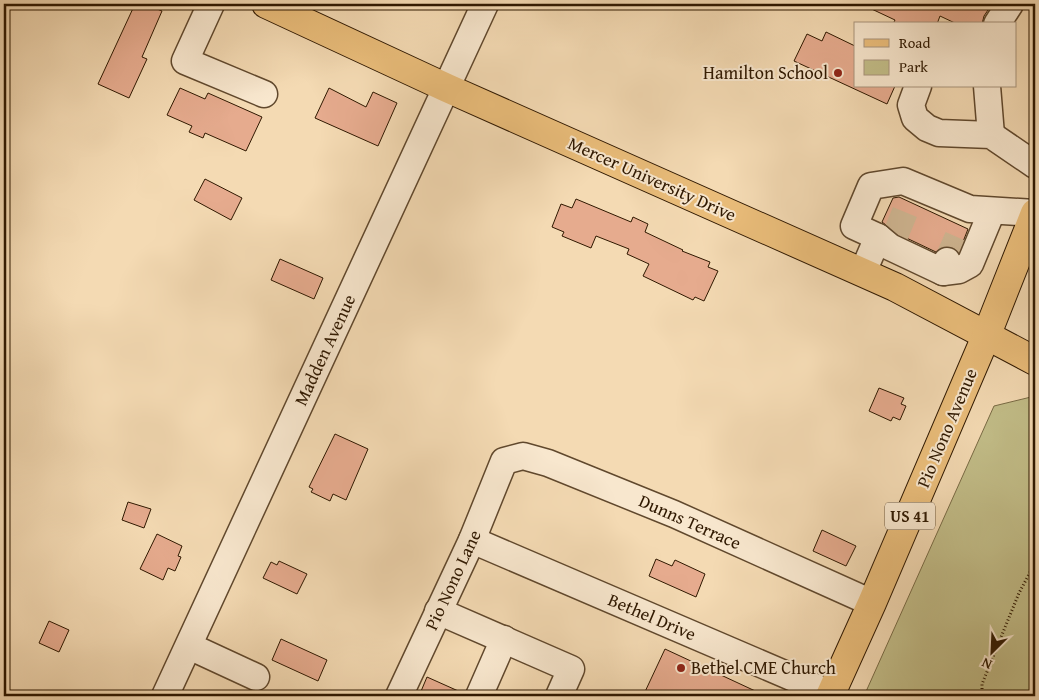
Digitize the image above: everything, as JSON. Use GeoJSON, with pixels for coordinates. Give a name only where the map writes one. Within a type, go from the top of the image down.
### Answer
{"type":"FeatureCollection","features":[{"type":"Feature","properties":{"kind":"main road","name":"Mercer University Drive"},"geometry":{"type":"LineString","coordinates":[[266,4],[447,88],[863,272],[987,334],[1035,361]]}},
{"type":"Feature","properties":{"kind":"main road","name":"Pio Nono Avenue"},"geometry":{"type":"LineString","coordinates":[[831,695],[872,604],[987,334],[1035,213]]}},
{"type":"Feature","properties":{"kind":"street"},"geometry":{"type":"LineString","coordinates":[[211,4],[185,61],[264,94]]}},
{"type":"Feature","properties":{"kind":"street","name":"Madden Avenue"},"geometry":{"type":"LineString","coordinates":[[166,696],[485,4]]}},
{"type":"Feature","properties":{"kind":"street"},"geometry":{"type":"LineString","coordinates":[[998,22],[1010,4]]}},
{"type":"Feature","properties":{"kind":"street"},"geometry":{"type":"LineString","coordinates":[[917,88],[911,105],[915,118],[927,128],[939,133],[991,135],[1035,165]]}},
{"type":"Feature","properties":{"kind":"street"},"geometry":{"type":"LineString","coordinates":[[987,88],[991,135]]}},
{"type":"Feature","properties":{"kind":"street"},"geometry":{"type":"LineString","coordinates":[[975,216],[970,264],[959,270],[939,266],[854,226],[872,186],[903,181],[912,194],[975,216],[1035,213]]}},
{"type":"Feature","properties":{"kind":"street"},"geometry":{"type":"LineString","coordinates":[[863,272],[887,240]]}},
{"type":"Feature","properties":{"kind":"street"},"geometry":{"type":"LineString","coordinates":[[905,292],[939,266]]}},
{"type":"Feature","properties":{"kind":"street","name":"Dunns Terrace"},"geometry":{"type":"LineString","coordinates":[[504,462],[523,456],[548,462],[674,514],[872,604]]}},
{"type":"Feature","properties":{"kind":"street","name":"Pio Nono Lane"},"geometry":{"type":"LineString","coordinates":[[399,696],[472,540],[504,462]]}},
{"type":"Feature","properties":{"kind":"street","name":"Bethel Drive"},"geometry":{"type":"LineString","coordinates":[[472,540],[831,695]]}},
{"type":"Feature","properties":{"kind":"street"},"geometry":{"type":"LineString","coordinates":[[438,611],[571,669],[559,696]]}},
{"type":"Feature","properties":{"kind":"street"},"geometry":{"type":"LineString","coordinates":[[479,696],[504,639]]}},
{"type":"Feature","properties":{"kind":"street"},"geometry":{"type":"LineString","coordinates":[[189,646],[256,677]]}},
{"type":"Feature","properties":{"kind":"path"},"geometry":{"type":"LineString","coordinates":[[982,696],[982,684],[1019,593],[1035,563]]}},
{"type":"Feature","properties":{"kind":"green space"},"geometry":{"type":"Polygon","coordinates":[[[1031,397],[1035,399],[1035,696],[864,696],[994,406],[1031,397]]]}},
{"type":"Feature","properties":{"kind":"building"},"geometry":{"type":"Polygon","coordinates":[[[135,4],[145,4],[162,11],[142,57],[147,59],[129,98],[98,84],[135,4]]]}},
{"type":"Feature","properties":{"kind":"building"},"geometry":{"type":"Polygon","coordinates":[[[861,4],[992,4],[982,22],[953,22],[940,16],[938,22],[894,22],[895,20],[861,4]]]}},
{"type":"Feature","properties":{"kind":"building","name":"Hamilton School"},"geometry":{"type":"Polygon","coordinates":[[[826,32],[854,46],[854,88],[894,88],[887,104],[794,61],[807,34],[822,41],[826,32]]]}},
{"type":"Feature","properties":{"kind":"building"},"geometry":{"type":"Polygon","coordinates":[[[180,88],[205,99],[208,93],[262,117],[246,151],[205,133],[203,138],[189,132],[192,126],[167,115],[180,88]]]}},
{"type":"Feature","properties":{"kind":"building"},"geometry":{"type":"Polygon","coordinates":[[[329,88],[366,107],[373,92],[397,103],[378,146],[315,118],[329,88]]]}},
{"type":"Feature","properties":{"kind":"building"},"geometry":{"type":"Polygon","coordinates":[[[205,179],[242,198],[231,220],[194,200],[205,179]]]}},
{"type":"Feature","properties":{"kind":"building"},"geometry":{"type":"Polygon","coordinates":[[[899,197],[968,229],[959,252],[953,247],[945,246],[936,252],[898,234],[882,222],[893,198],[899,197]]]}},
{"type":"Feature","properties":{"kind":"building"},"geometry":{"type":"Polygon","coordinates":[[[576,199],[631,222],[633,217],[648,224],[645,232],[682,251],[710,262],[708,267],[718,271],[704,301],[695,297],[693,300],[643,276],[649,264],[627,254],[629,249],[596,236],[591,248],[562,236],[564,232],[552,227],[561,204],[572,208],[576,199]]]}},
{"type":"Feature","properties":{"kind":"building"},"geometry":{"type":"Polygon","coordinates":[[[280,259],[323,278],[314,299],[271,280],[280,259]]]}},
{"type":"Feature","properties":{"kind":"building"},"geometry":{"type":"Polygon","coordinates":[[[879,388],[904,398],[901,404],[906,406],[900,420],[893,417],[891,421],[869,411],[879,388]]]}},
{"type":"Feature","properties":{"kind":"building"},"geometry":{"type":"Polygon","coordinates":[[[335,434],[368,449],[346,500],[333,494],[330,501],[311,492],[313,489],[309,487],[335,434]]]}},
{"type":"Feature","properties":{"kind":"building"},"geometry":{"type":"Polygon","coordinates":[[[128,502],[151,509],[144,528],[122,520],[128,502]]]}},
{"type":"Feature","properties":{"kind":"building"},"geometry":{"type":"Polygon","coordinates":[[[822,530],[856,546],[846,566],[813,551],[822,530]]]}},
{"type":"Feature","properties":{"kind":"building"},"geometry":{"type":"Polygon","coordinates":[[[157,534],[182,546],[178,556],[181,557],[175,571],[168,568],[163,580],[140,569],[157,534]]]}},
{"type":"Feature","properties":{"kind":"building"},"geometry":{"type":"Polygon","coordinates":[[[656,559],[672,566],[675,560],[705,574],[696,597],[649,576],[656,559]]]}},
{"type":"Feature","properties":{"kind":"building"},"geometry":{"type":"Polygon","coordinates":[[[279,561],[307,574],[297,594],[263,578],[271,562],[277,565],[279,561]]]}},
{"type":"Feature","properties":{"kind":"building"},"geometry":{"type":"Polygon","coordinates":[[[49,621],[69,630],[59,652],[39,643],[49,621]]]}},
{"type":"Feature","properties":{"kind":"building"},"geometry":{"type":"Polygon","coordinates":[[[281,639],[327,660],[318,681],[272,660],[281,639]]]}},
{"type":"Feature","properties":{"kind":"building","name":"Bethel CME Church"},"geometry":{"type":"Polygon","coordinates":[[[665,649],[766,696],[643,696],[665,649]]]}},
{"type":"Feature","properties":{"kind":"building"},"geometry":{"type":"Polygon","coordinates":[[[427,677],[465,694],[464,696],[419,696],[427,677]]]}},
{"type":"Feature","properties":{"kind":"tunnel"},"geometry":{"type":"LineString","coordinates":[[895,236],[909,202]]}},
{"type":"Feature","properties":{"kind":"tunnel"},"geometry":{"type":"LineString","coordinates":[[947,261],[962,227]]}},
{"type":"Feature","properties":{"kind":"place","name":"Hamilton School"},"geometry":{"type":"Point","coordinates":[838,73]}},
{"type":"Feature","properties":{"kind":"place","name":"Bethel CME Church"},"geometry":{"type":"Point","coordinates":[681,668]}}]}
